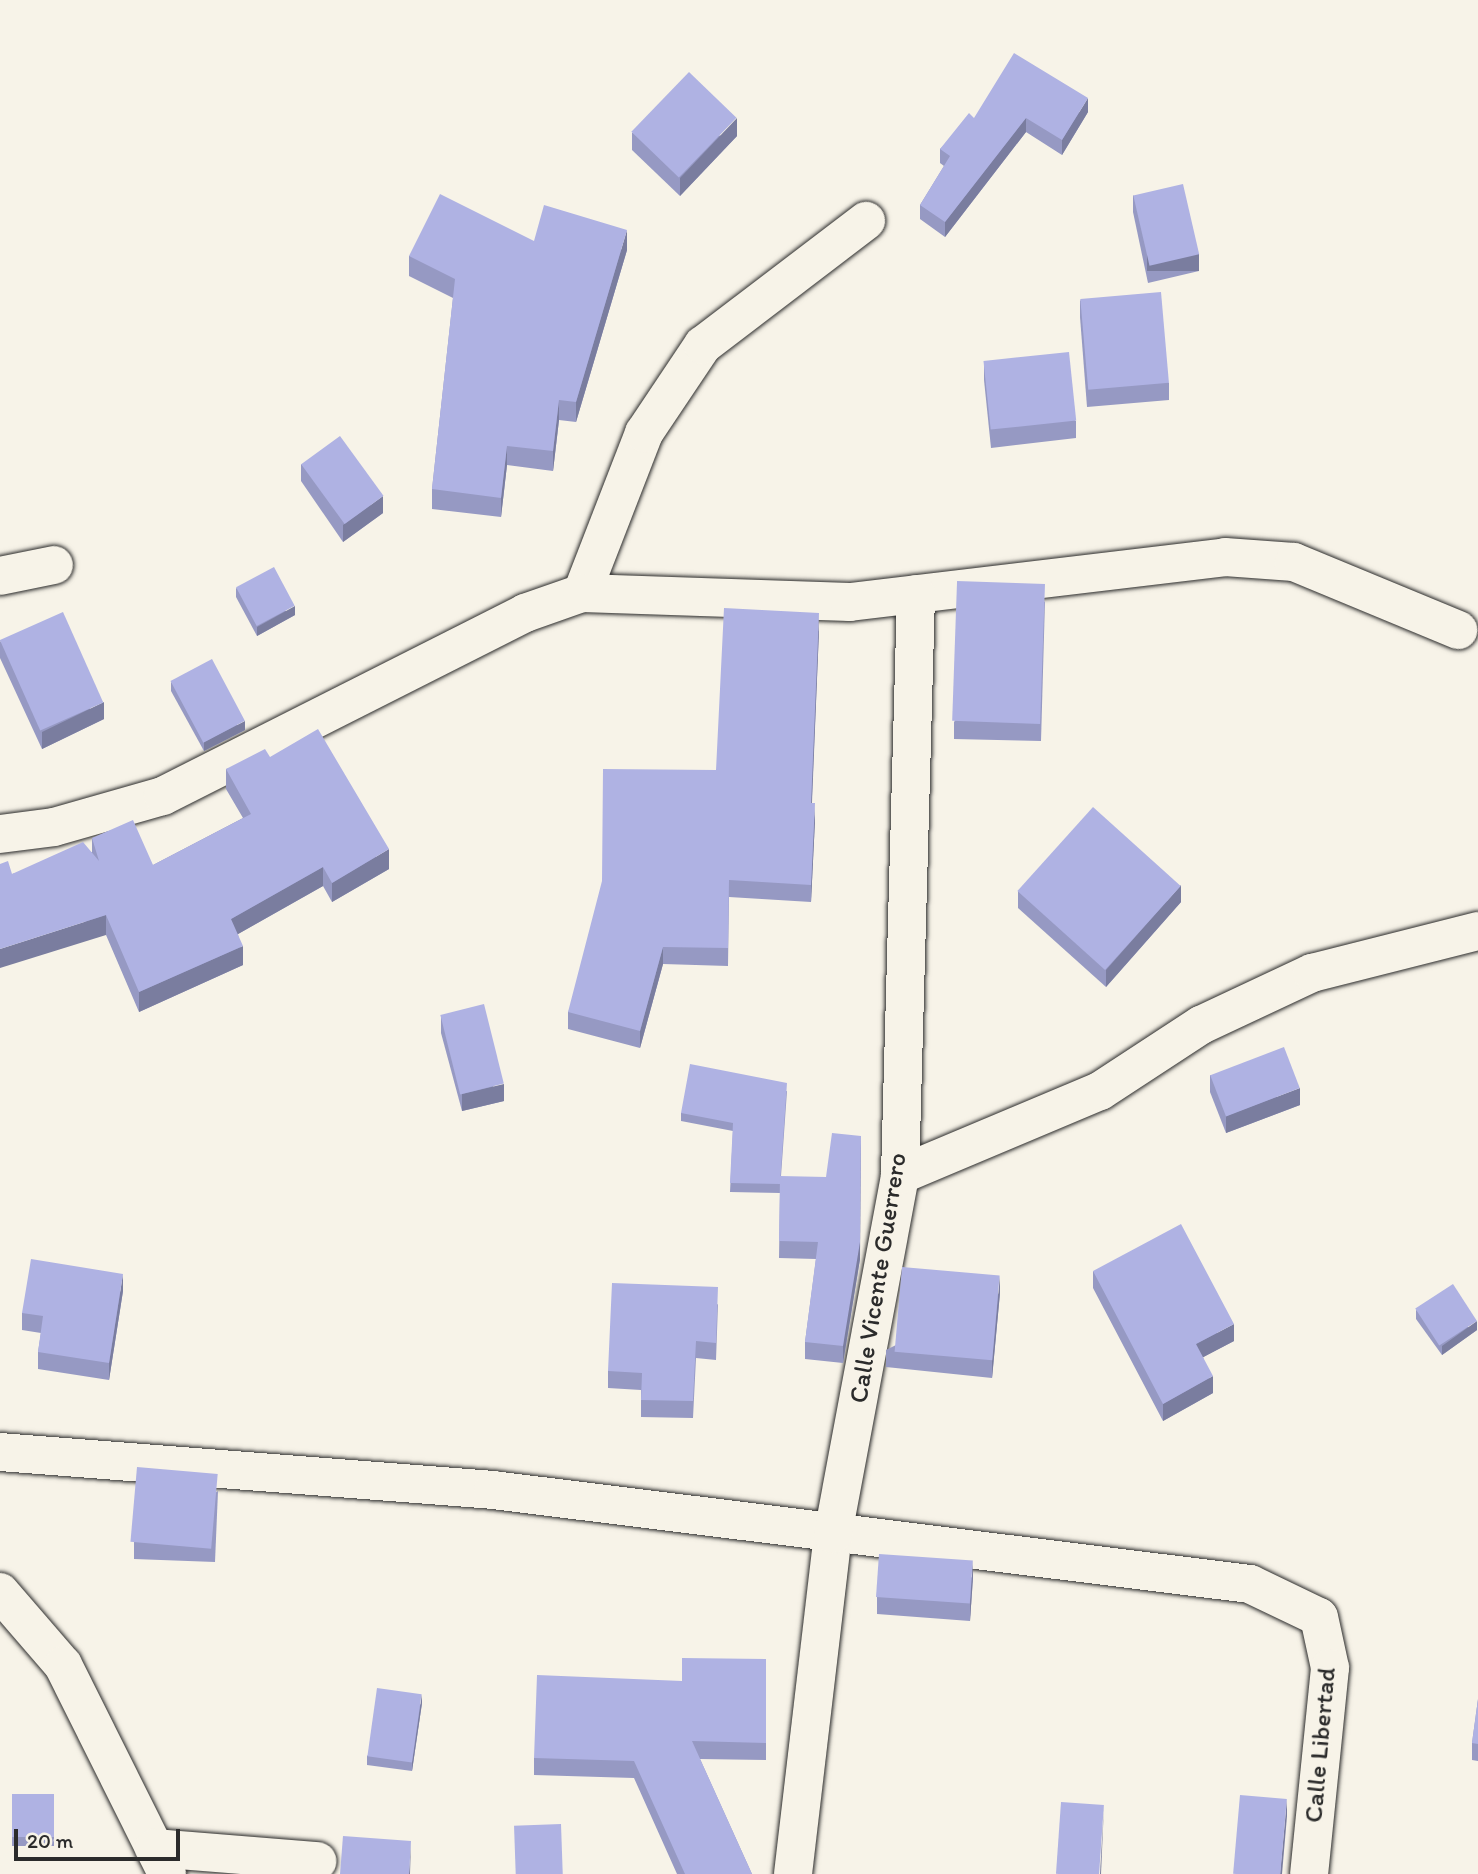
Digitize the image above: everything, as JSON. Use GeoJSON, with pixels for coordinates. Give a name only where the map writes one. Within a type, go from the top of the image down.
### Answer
{"type":"FeatureCollection","features":[{"type":"Feature","properties":{"kind":"street"},"geometry":{"type":"LineString","coordinates":[[582,593],[645,433],[703,345],[866,221]]}},
{"type":"Feature","properties":{"kind":"street"},"geometry":{"type":"LineString","coordinates":[[0,834],[54,827],[163,796],[525,613],[582,593],[850,602],[1225,557],[1294,562],[1458,630]]}},
{"type":"Feature","properties":{"kind":"street"},"geometry":{"type":"LineString","coordinates":[[0,576],[54,565]]}},
{"type":"Feature","properties":{"kind":"street","name":"Calle Vicente Guerrero"},"geometry":{"type":"LineString","coordinates":[[793,1874],[833,1534],[900,1175],[916,594]]}},
{"type":"Feature","properties":{"kind":"street"},"geometry":{"type":"LineString","coordinates":[[900,1175],[1100,1091],[1201,1025],[1312,972],[1478,931]]}},
{"type":"Feature","properties":{"kind":"street"},"geometry":{"type":"LineString","coordinates":[[0,1452],[493,1490],[833,1534]]}},
{"type":"Feature","properties":{"kind":"street","name":"Calle Libertad"},"geometry":{"type":"LineString","coordinates":[[833,1534],[1124,1565],[1250,1584],[1319,1617],[1330,1668],[1309,1874]]}},
{"type":"Feature","properties":{"kind":"street"},"geometry":{"type":"LineString","coordinates":[[0,1592],[63,1665],[161,1861],[317,1861]]}},
{"type":"Feature","properties":{"kind":"building"},"geometry":{"type":"Polygon","coordinates":[[[1014,53],[1088,98],[1062,140],[1026,118],[945,222],[920,205],[950,156],[940,149],[969,113],[974,118],[1014,53]]]}},
{"type":"Feature","properties":{"kind":"building"},"geometry":{"type":"Polygon","coordinates":[[[689,72],[736,118],[679,178],[631,132],[689,72]]]}},
{"type":"Feature","properties":{"kind":"building"},"geometry":{"type":"Polygon","coordinates":[[[1183,184],[1199,254],[1150,266],[1133,195],[1183,184]]]}},
{"type":"Feature","properties":{"kind":"building"},"geometry":{"type":"Polygon","coordinates":[[[440,194],[534,241],[544,205],[627,230],[576,402],[559,400],[553,451],[507,446],[501,498],[432,489],[455,279],[409,256],[440,194]]]}},
{"type":"Feature","properties":{"kind":"building"},"geometry":{"type":"Polygon","coordinates":[[[1161,292],[1169,383],[1088,390],[1080,299],[1161,292]]]}},
{"type":"Feature","properties":{"kind":"building"},"geometry":{"type":"Polygon","coordinates":[[[1069,352],[1076,421],[991,430],[983,361],[1069,352]]]}},
{"type":"Feature","properties":{"kind":"building"},"geometry":{"type":"Polygon","coordinates":[[[340,436],[383,496],[345,524],[301,464],[340,436]]]}},
{"type":"Feature","properties":{"kind":"building"},"geometry":{"type":"Polygon","coordinates":[[[274,567],[295,606],[257,626],[236,587],[274,567]]]}},
{"type":"Feature","properties":{"kind":"building"},"geometry":{"type":"Polygon","coordinates":[[[957,581],[1045,584],[1040,724],[952,721],[957,581]]]}},
{"type":"Feature","properties":{"kind":"building"},"geometry":{"type":"Polygon","coordinates":[[[724,608],[819,613],[811,803],[815,803],[811,885],[729,880],[728,948],[663,947],[640,1031],[568,1012],[602,881],[603,769],[716,770],[724,608]]]}},
{"type":"Feature","properties":{"kind":"building"},"geometry":{"type":"Polygon","coordinates":[[[63,612],[103,702],[40,731],[0,640],[63,612]]]}},
{"type":"Feature","properties":{"kind":"building"},"geometry":{"type":"Polygon","coordinates":[[[212,659],[245,721],[203,743],[171,681],[212,659]]]}},
{"type":"Feature","properties":{"kind":"building"},"geometry":{"type":"Polygon","coordinates":[[[318,729],[389,849],[332,883],[323,867],[231,919],[243,946],[139,992],[106,915],[0,949],[0,864],[8,861],[12,874],[83,842],[99,861],[92,838],[133,820],[153,865],[251,814],[226,769],[265,749],[270,757],[318,729]]]}},
{"type":"Feature","properties":{"kind":"building"},"geometry":{"type":"Polygon","coordinates":[[[1093,807],[1181,886],[1105,970],[1017,891],[1093,807]]]}},
{"type":"Feature","properties":{"kind":"building"},"geometry":{"type":"Polygon","coordinates":[[[484,1004],[504,1084],[460,1094],[440,1015],[484,1004]]]}},
{"type":"Feature","properties":{"kind":"building"},"geometry":{"type":"Polygon","coordinates":[[[1284,1047],[1300,1088],[1226,1116],[1210,1075],[1284,1047]]]}},
{"type":"Feature","properties":{"kind":"building"},"geometry":{"type":"Polygon","coordinates":[[[690,1064],[787,1083],[780,1184],[730,1183],[733,1123],[681,1113],[690,1064]]]}},
{"type":"Feature","properties":{"kind":"building"},"geometry":{"type":"Polygon","coordinates":[[[832,1133],[861,1136],[860,1242],[843,1346],[805,1342],[818,1242],[779,1241],[780,1176],[826,1177],[832,1133]]]}},
{"type":"Feature","properties":{"kind":"building"},"geometry":{"type":"Polygon","coordinates":[[[1181,1224],[1234,1324],[1196,1344],[1213,1376],[1163,1404],[1093,1271],[1181,1224]]]}},
{"type":"Feature","properties":{"kind":"building"},"geometry":{"type":"Polygon","coordinates":[[[31,1259],[123,1274],[109,1363],[38,1352],[43,1316],[22,1313],[31,1259]]]}},
{"type":"Feature","properties":{"kind":"building"},"geometry":{"type":"Polygon","coordinates":[[[902,1267],[1000,1276],[992,1360],[895,1352],[902,1267]]]}},
{"type":"Feature","properties":{"kind":"building"},"geometry":{"type":"Polygon","coordinates":[[[612,1283],[718,1287],[716,1343],[696,1341],[693,1401],[641,1400],[642,1373],[608,1371],[612,1283]]]}},
{"type":"Feature","properties":{"kind":"building"},"geometry":{"type":"Polygon","coordinates":[[[1453,1284],[1477,1321],[1439,1345],[1415,1309],[1453,1284]]]}},
{"type":"Feature","properties":{"kind":"building"},"geometry":{"type":"Polygon","coordinates":[[[137,1467],[218,1474],[211,1549],[130,1542],[137,1467]]]}},
{"type":"Feature","properties":{"kind":"building"},"geometry":{"type":"Polygon","coordinates":[[[879,1554],[973,1561],[970,1603],[876,1597],[879,1554]]]}},
{"type":"Feature","properties":{"kind":"building"},"geometry":{"type":"Polygon","coordinates":[[[682,1658],[766,1659],[766,1743],[692,1741],[752,1874],[685,1874],[634,1761],[534,1758],[537,1675],[682,1681],[682,1658]]]}},
{"type":"Feature","properties":{"kind":"building"},"geometry":{"type":"Polygon","coordinates":[[[377,1688],[422,1694],[412,1763],[367,1756],[377,1688]]]}},
{"type":"Feature","properties":{"kind":"building"},"geometry":{"type":"Polygon","coordinates":[[[1478,1699],[1478,1744],[1472,1743],[1478,1699]]]}},
{"type":"Feature","properties":{"kind":"building"},"geometry":{"type":"Polygon","coordinates":[[[12,1794],[54,1794],[54,1837],[12,1837],[12,1794]]]}},
{"type":"Feature","properties":{"kind":"building"},"geometry":{"type":"Polygon","coordinates":[[[1240,1795],[1287,1799],[1280,1874],[1233,1874],[1240,1795]]]}},
{"type":"Feature","properties":{"kind":"building"},"geometry":{"type":"Polygon","coordinates":[[[1061,1802],[1104,1805],[1099,1874],[1056,1874],[1061,1802]]]}},
{"type":"Feature","properties":{"kind":"building"},"geometry":{"type":"Polygon","coordinates":[[[561,1824],[563,1874],[516,1874],[514,1826],[561,1824]]]}},
{"type":"Feature","properties":{"kind":"building"},"geometry":{"type":"Polygon","coordinates":[[[343,1836],[411,1841],[409,1874],[340,1874],[343,1836]]]}}]}
